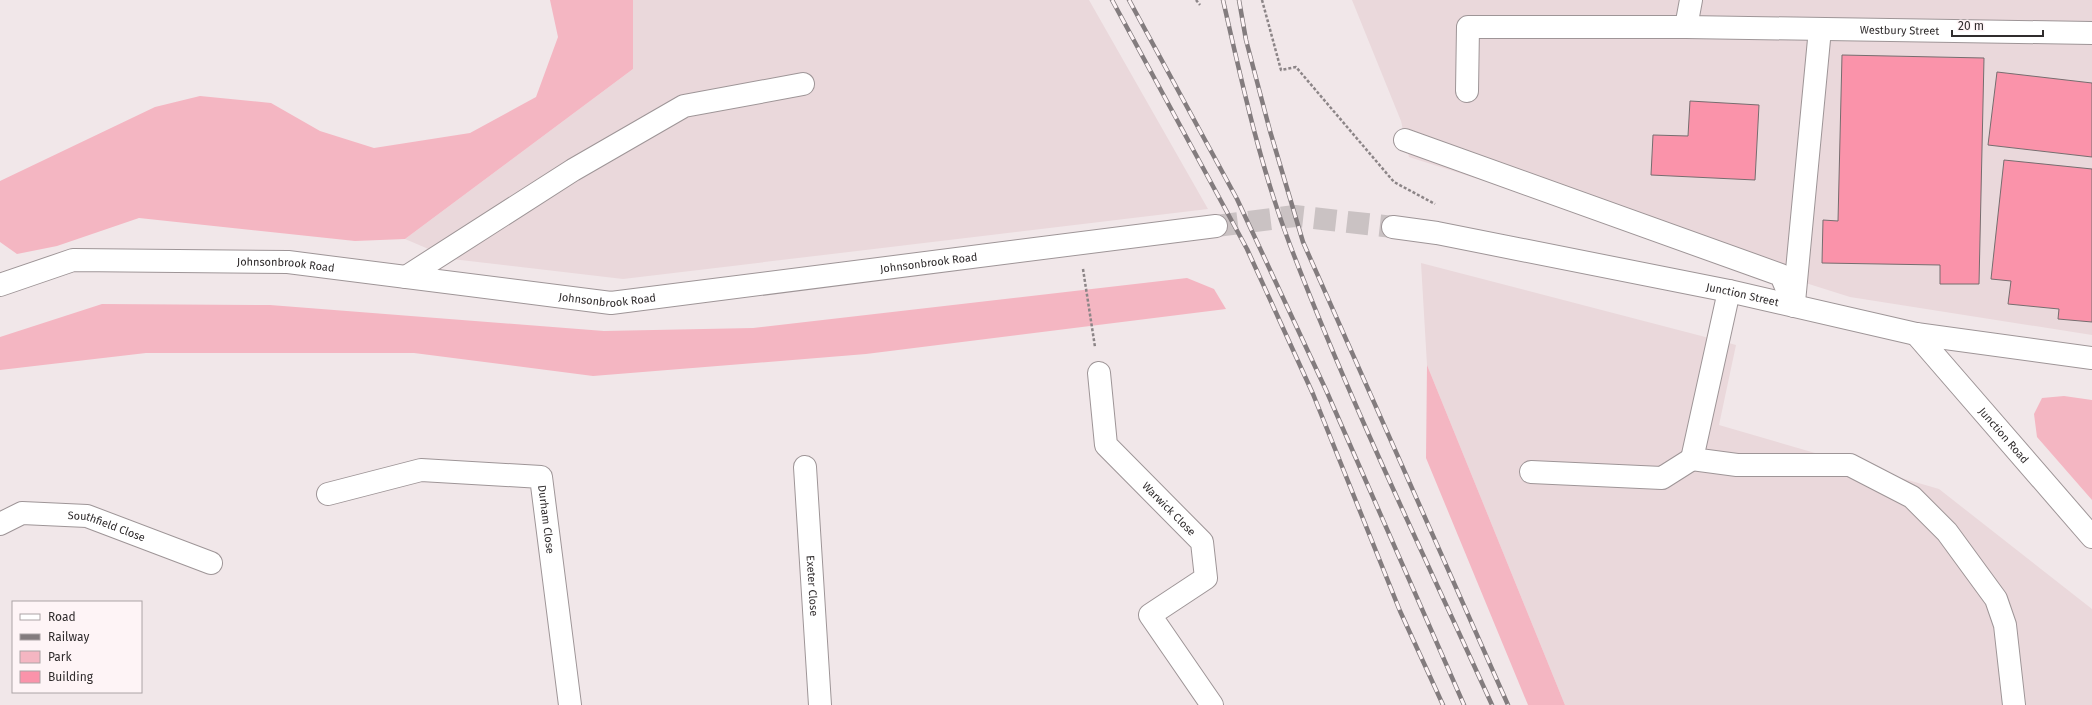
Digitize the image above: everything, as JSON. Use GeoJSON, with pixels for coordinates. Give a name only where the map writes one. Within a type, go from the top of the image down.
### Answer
{"type":"FeatureCollection","features":[{"type":"Feature","properties":{"kind":"street"},"geometry":{"type":"LineString","coordinates":[[1691,0],[1697,27]]}},
{"type":"Feature","properties":{"kind":"street","name":"Westbury Street"},"geometry":{"type":"LineString","coordinates":[[1467,91],[1468,27],[1697,27],[2092,33]]}},
{"type":"Feature","properties":{"kind":"street"},"geometry":{"type":"LineString","coordinates":[[1794,306],[1820,29]]}},
{"type":"Feature","properties":{"kind":"street"},"geometry":{"type":"LineString","coordinates":[[406,277],[579,166],[684,106],[803,84]]}},
{"type":"Feature","properties":{"kind":"street"},"geometry":{"type":"LineString","coordinates":[[1405,140],[1781,275],[1794,306]]}},
{"type":"Feature","properties":{"kind":"street","name":"Johnsonbrook Road"},"geometry":{"type":"LineString","coordinates":[[0,285],[73,260],[288,262],[612,303],[1216,226]]}},
{"type":"Feature","properties":{"kind":"street","name":"Junction Street"},"geometry":{"type":"LineString","coordinates":[[1393,227],[1437,233],[1729,291],[1916,334],[2092,358]]}},
{"type":"Feature","properties":{"kind":"street"},"geometry":{"type":"LineString","coordinates":[[1692,459],[1729,291]]}},
{"type":"Feature","properties":{"kind":"street","name":"Junction Road"},"geometry":{"type":"LineString","coordinates":[[1916,334],[2092,537]]}},
{"type":"Feature","properties":{"kind":"street","name":"Warwick Close"},"geometry":{"type":"LineString","coordinates":[[1099,373],[1106,445],[1202,542],[1206,578],[1150,615],[1212,705]]}},
{"type":"Feature","properties":{"kind":"street"},"geometry":{"type":"LineString","coordinates":[[1531,472],[1662,478],[1692,459],[1737,466],[1850,465],[1912,497],[1947,532],[1996,599],[2005,625],[2014,705]]}},
{"type":"Feature","properties":{"kind":"street","name":"Exeter Close"},"geometry":{"type":"LineString","coordinates":[[805,467],[820,705]]}},
{"type":"Feature","properties":{"kind":"street","name":"Durham Close"},"geometry":{"type":"LineString","coordinates":[[328,494],[421,470],[542,477],[570,705]]}},
{"type":"Feature","properties":{"kind":"street","name":"Southfield Close"},"geometry":{"type":"LineString","coordinates":[[0,524],[22,514],[88,516],[211,563]]}},
{"type":"Feature","properties":{"kind":"path"},"geometry":{"type":"LineString","coordinates":[[1262,0],[1281,70],[1296,67],[1394,182],[1440,206]]}},
{"type":"Feature","properties":{"kind":"path"},"geometry":{"type":"LineString","coordinates":[[1079,243],[1099,373]]}},
{"type":"Feature","properties":{"kind":"shaded area"},"geometry":{"type":"Polygon","coordinates":[[[633,0],[1089,0],[1208,209],[623,279],[452,259],[405,239],[633,69],[633,0]]]}},
{"type":"Feature","properties":{"kind":"shaded area"},"geometry":{"type":"Polygon","coordinates":[[[1352,0],[2092,0],[2092,335],[1850,297],[1409,157],[1401,121],[1352,0]]]}},
{"type":"Feature","properties":{"kind":"shaded area"},"geometry":{"type":"Polygon","coordinates":[[[1421,263],[1736,345],[1719,425],[1939,489],[2092,609],[2092,705],[1565,705],[1427,365],[1421,263]]]}},
{"type":"Feature","properties":{"kind":"green space"},"geometry":{"type":"Polygon","coordinates":[[[550,0],[633,0],[633,69],[405,239],[355,241],[139,218],[57,246],[17,254],[0,242],[0,181],[155,107],[200,96],[271,103],[320,131],[374,148],[470,133],[536,97],[558,37],[550,0]]]}},
{"type":"Feature","properties":{"kind":"green space"},"geometry":{"type":"Polygon","coordinates":[[[1187,278],[1214,289],[1226,309],[866,354],[593,376],[414,353],[146,353],[0,370],[0,337],[102,304],[270,305],[604,331],[753,328],[1187,278]]]}},
{"type":"Feature","properties":{"kind":"green space"},"geometry":{"type":"Polygon","coordinates":[[[1427,365],[1565,705],[1528,705],[1426,458],[1427,365]]]}},
{"type":"Feature","properties":{"kind":"green space"},"geometry":{"type":"Polygon","coordinates":[[[2064,396],[2092,400],[2092,500],[2037,437],[2034,414],[2042,398],[2064,396]]]}},
{"type":"Feature","properties":{"kind":"building"},"geometry":{"type":"Polygon","coordinates":[[[1842,55],[1984,58],[1979,284],[1940,284],[1940,265],[1822,263],[1823,220],[1838,221],[1842,55]]]}},
{"type":"Feature","properties":{"kind":"building"},"geometry":{"type":"Polygon","coordinates":[[[1997,72],[2092,83],[2092,157],[1988,145],[1997,72]]]}},
{"type":"Feature","properties":{"kind":"building"},"geometry":{"type":"Polygon","coordinates":[[[1690,101],[1759,105],[1755,180],[1651,175],[1653,135],[1688,136],[1690,101]]]}},
{"type":"Feature","properties":{"kind":"building"},"geometry":{"type":"Polygon","coordinates":[[[2004,160],[2092,169],[2092,322],[2058,319],[2059,309],[2008,304],[2011,281],[1991,279],[2004,160]]]}},
{"type":"Feature","properties":{"kind":"tunnel"},"geometry":{"type":"LineString","coordinates":[[1216,226],[1295,216],[1393,227]]}},
{"type":"Feature","properties":{"kind":"railway"},"geometry":{"type":"LineString","coordinates":[[1112,0],[1247,249],[1313,394],[1400,611],[1443,705]]}},
{"type":"Feature","properties":{"kind":"railway"},"geometry":{"type":"LineString","coordinates":[[1129,0],[1237,199],[1326,390],[1464,705]]}},
{"type":"Feature","properties":{"kind":"railway"},"geometry":{"type":"LineString","coordinates":[[1223,0],[1261,155],[1279,215],[1290,245],[1313,304],[1362,419],[1492,705]]}},
{"type":"Feature","properties":{"kind":"railway"},"geometry":{"type":"LineString","coordinates":[[1239,0],[1246,40],[1270,131],[1303,242],[1508,705]]}}]}
